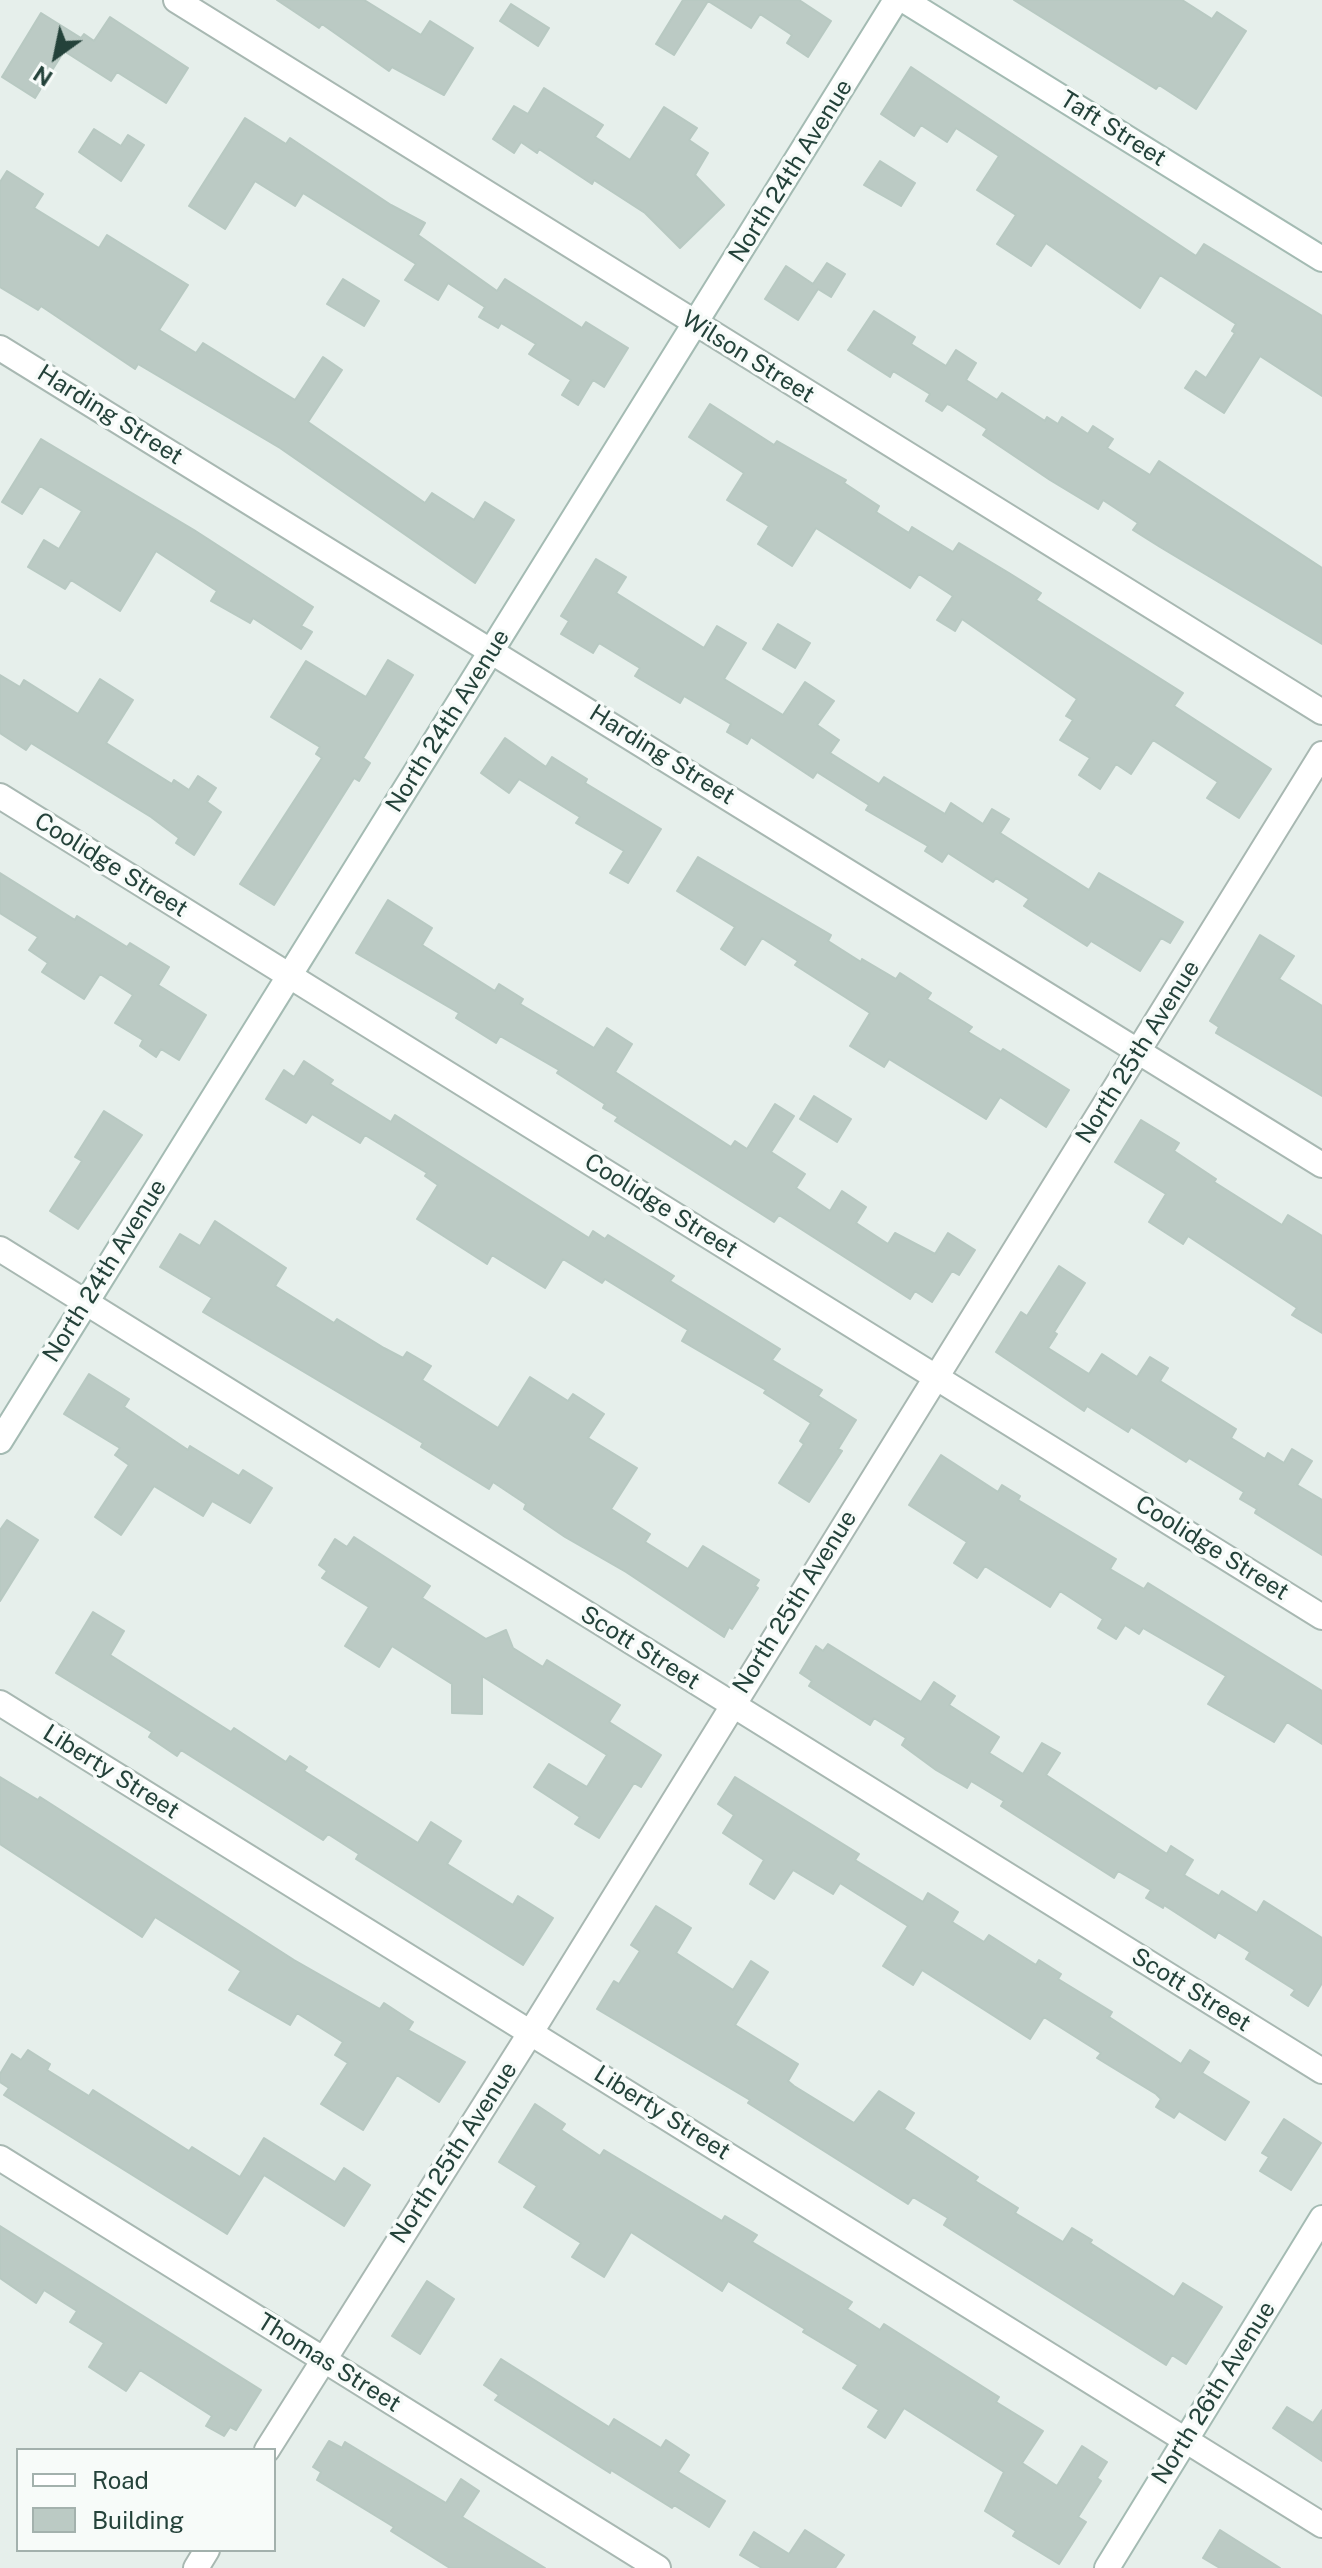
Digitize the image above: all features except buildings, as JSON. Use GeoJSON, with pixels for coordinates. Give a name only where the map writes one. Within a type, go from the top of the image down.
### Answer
{"type":"FeatureCollection","features":[{"type":"Feature","properties":{"kind":"street","name":"Wilson Street"},"geometry":{"type":"LineString","coordinates":[[176,0],[1322,712]]}},
{"type":"Feature","properties":{"kind":"street","name":"North 24th Avenue"},"geometry":{"type":"LineString","coordinates":[[0,1441],[896,0]]}},
{"type":"Feature","properties":{"kind":"street","name":"Taft Street"},"geometry":{"type":"LineString","coordinates":[[904,0],[1322,259]]}},
{"type":"Feature","properties":{"kind":"street","name":"Harding Street"},"geometry":{"type":"LineString","coordinates":[[0,348],[1322,1165]]}},
{"type":"Feature","properties":{"kind":"street","name":"North 25th Avenue"},"geometry":{"type":"LineString","coordinates":[[268,2448],[531,2032],[1322,754]]}},
{"type":"Feature","properties":{"kind":"street","name":"Coolidge Street"},"geometry":{"type":"LineString","coordinates":[[0,796],[1322,1617]]}},
{"type":"Feature","properties":{"kind":"street","name":"Scott Street"},"geometry":{"type":"LineString","coordinates":[[0,1249],[1322,2071]]}},
{"type":"Feature","properties":{"kind":"street","name":"Liberty Street"},"geometry":{"type":"LineString","coordinates":[[0,1703],[1322,2525]]}},
{"type":"Feature","properties":{"kind":"street","name":"Thomas Street"},"geometry":{"type":"LineString","coordinates":[[0,2158],[658,2568]]}},
{"type":"Feature","properties":{"kind":"street","name":"North 26th Avenue"},"geometry":{"type":"LineString","coordinates":[[1107,2568],[1322,2218]]}}]}
